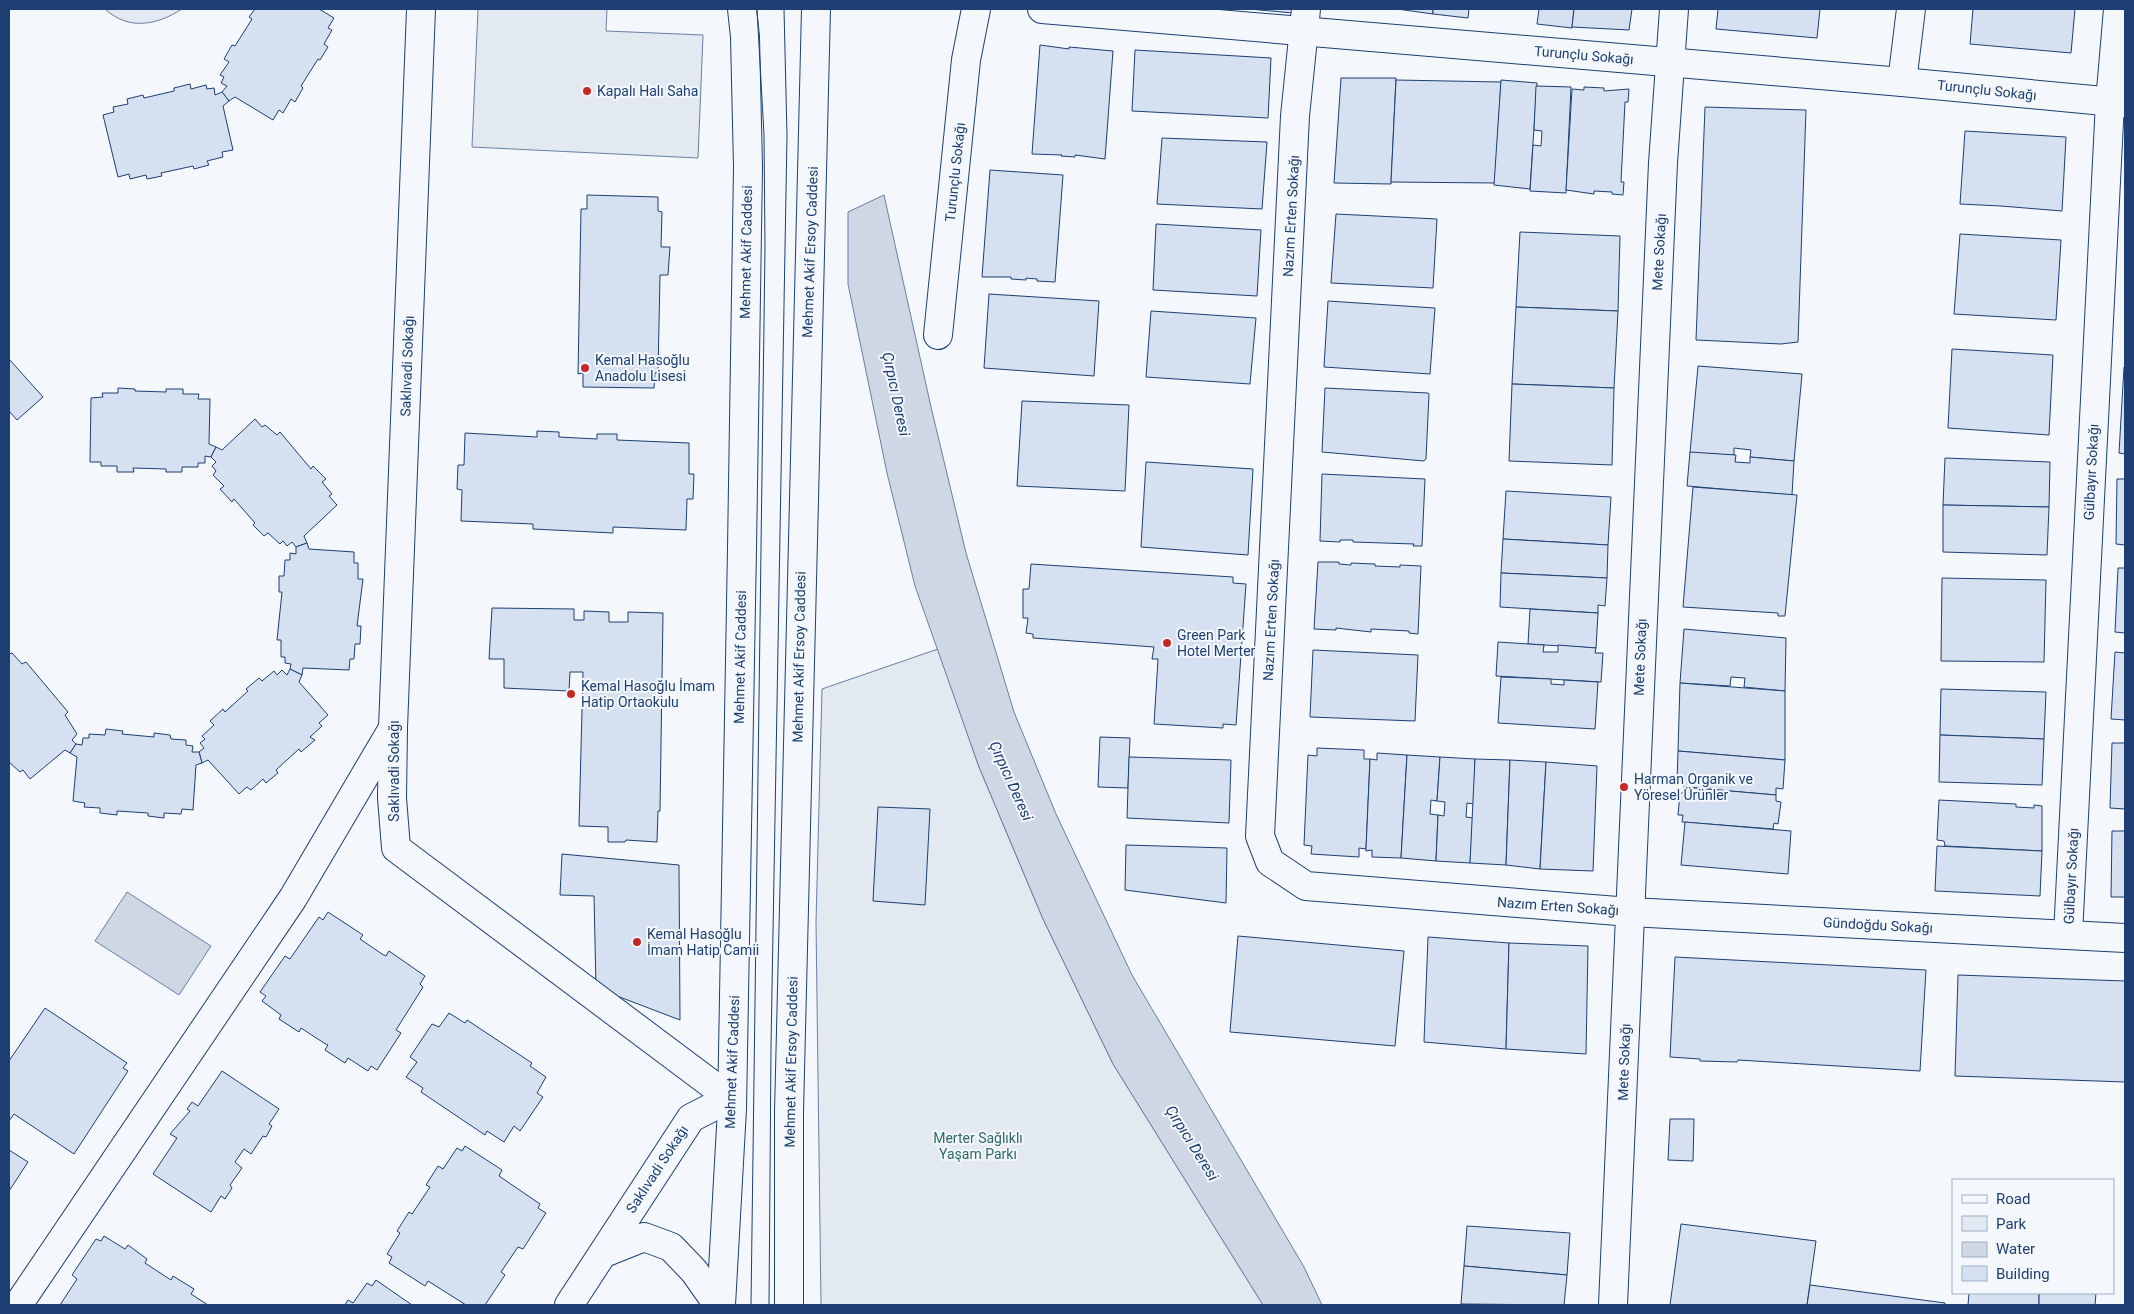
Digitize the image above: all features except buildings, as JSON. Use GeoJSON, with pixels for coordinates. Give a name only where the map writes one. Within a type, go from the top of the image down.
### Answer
{"type":"FeatureCollection","features":[{"type":"Feature","properties":{"kind":"street","name":"Saklıvadi Sokağı"},"geometry":{"type":"LineString","coordinates":[[421,9],[393,728],[392,798],[396,848],[730,1098],[691,1118],[569,1305]]}},
{"type":"Feature","properties":{"kind":"street","name":"Mehmet Akif Caddesi"},"geometry":{"type":"LineString","coordinates":[[720,1305],[732,1109],[742,548],[748,167],[745,37],[742,9]]}},
{"type":"Feature","properties":{"kind":"street","name":"Mehmet Akif Ersoy Caddesi"},"geometry":{"type":"LineString","coordinates":[[790,1305],[789,1103],[816,9]]}},
{"type":"Feature","properties":{"kind":"street","name":"Turunçlu Sokağı"},"geometry":{"type":"LineString","coordinates":[[938,335],[966,60],[976,9]]}},
{"type":"Feature","properties":{"kind":"street","name":"Turunçlu Sokağı"},"geometry":{"type":"LineString","coordinates":[[1042,9],[1305,20],[1670,62],[2118,102]]}},
{"type":"Feature","properties":{"kind":"street","name":"Mete Sokağı"},"geometry":{"type":"LineString","coordinates":[[1612,1305],[1643,577],[1663,163],[1674,9]]}},
{"type":"Feature","properties":{"kind":"street"},"geometry":{"type":"LineString","coordinates":[[1902,82],[1911,9]]}},
{"type":"Feature","properties":{"kind":"street","name":"Gülbayır Sokağı"},"geometry":{"type":"LineString","coordinates":[[2068,935],[2118,102],[2118,9]]}},
{"type":"Feature","properties":{"kind":"street","name":"Nazım Erten Sokağı"},"geometry":{"type":"LineString","coordinates":[[1305,20],[1296,116],[1260,836],[1270,862],[1306,886],[1630,912]]}},
{"type":"Feature","properties":{"kind":"street"},"geometry":{"type":"LineString","coordinates":[[18,1305],[293,898],[393,728]]}},
{"type":"Feature","properties":{"kind":"street","name":"Gündoğdu Sokağı"},"geometry":{"type":"LineString","coordinates":[[1630,912],[2125,938]]}},
{"type":"Feature","properties":{"kind":"street"},"geometry":{"type":"LineString","coordinates":[[604,1253],[644,1237],[671,1247],[694,1271],[720,1305]]}},
{"type":"Feature","properties":{"kind":"green space"},"geometry":{"type":"Polygon","coordinates":[[[105,9],[182,9],[153,22],[133,23],[114,16],[105,9]]]}},
{"type":"Feature","properties":{"kind":"green space","name":"Kapalı Halı Saha"},"geometry":{"type":"Polygon","coordinates":[[[478,9],[607,9],[606,31],[703,35],[698,158],[472,147],[478,9]]]}},
{"type":"Feature","properties":{"kind":"green space","name":"Merter Sağlıklı Yaşam Parkı"},"geometry":{"type":"Polygon","coordinates":[[[938,649],[979,767],[1043,919],[1113,1064],[1263,1305],[821,1305],[816,922],[822,689],[938,649]]]}},
{"type":"Feature","properties":{"kind":"water","name":"Çırpıcı Deresi"},"geometry":{"type":"Polygon","coordinates":[[[884,195],[931,407],[966,553],[1014,712],[1056,814],[1132,975],[1304,1267],[1322,1305],[1263,1305],[1113,1064],[1043,919],[979,767],[915,586],[887,473],[848,284],[848,212],[884,195]]]}},
{"type":"Feature","properties":{"kind":"water"},"geometry":{"type":"Polygon","coordinates":[[[127,892],[211,946],[179,995],[95,941],[127,892]]]}},
{"type":"Feature","properties":{"kind":"tram line"},"geometry":{"type":"LineString","coordinates":[[751,1305],[765,247],[764,135],[757,9]]}},
{"type":"Feature","properties":{"kind":"tram line"},"geometry":{"type":"LineString","coordinates":[[769,1305],[771,1046],[787,135],[784,9]]}},
{"type":"Feature","properties":{"kind":"place","name":"Kapalı Halı Saha"},"geometry":{"type":"Point","coordinates":[587,91]}},
{"type":"Feature","properties":{"kind":"place","name":"Kemal Hasoğlu Anadolu Lisesi"},"geometry":{"type":"Point","coordinates":[585,368]}},
{"type":"Feature","properties":{"kind":"place","name":"Green Park Hotel Merter"},"geometry":{"type":"Point","coordinates":[1167,643]}},
{"type":"Feature","properties":{"kind":"place","name":"Kemal Hasoğlu İmam Hatip Ortaokulu"},"geometry":{"type":"Point","coordinates":[571,694]}},
{"type":"Feature","properties":{"kind":"place","name":"Harman Organik ve Yöresel Ürünler"},"geometry":{"type":"Point","coordinates":[1624,787]}},
{"type":"Feature","properties":{"kind":"place","name":"Kemal Hasoğlu İmam Hatip Camii"},"geometry":{"type":"Point","coordinates":[637,942]}}]}
